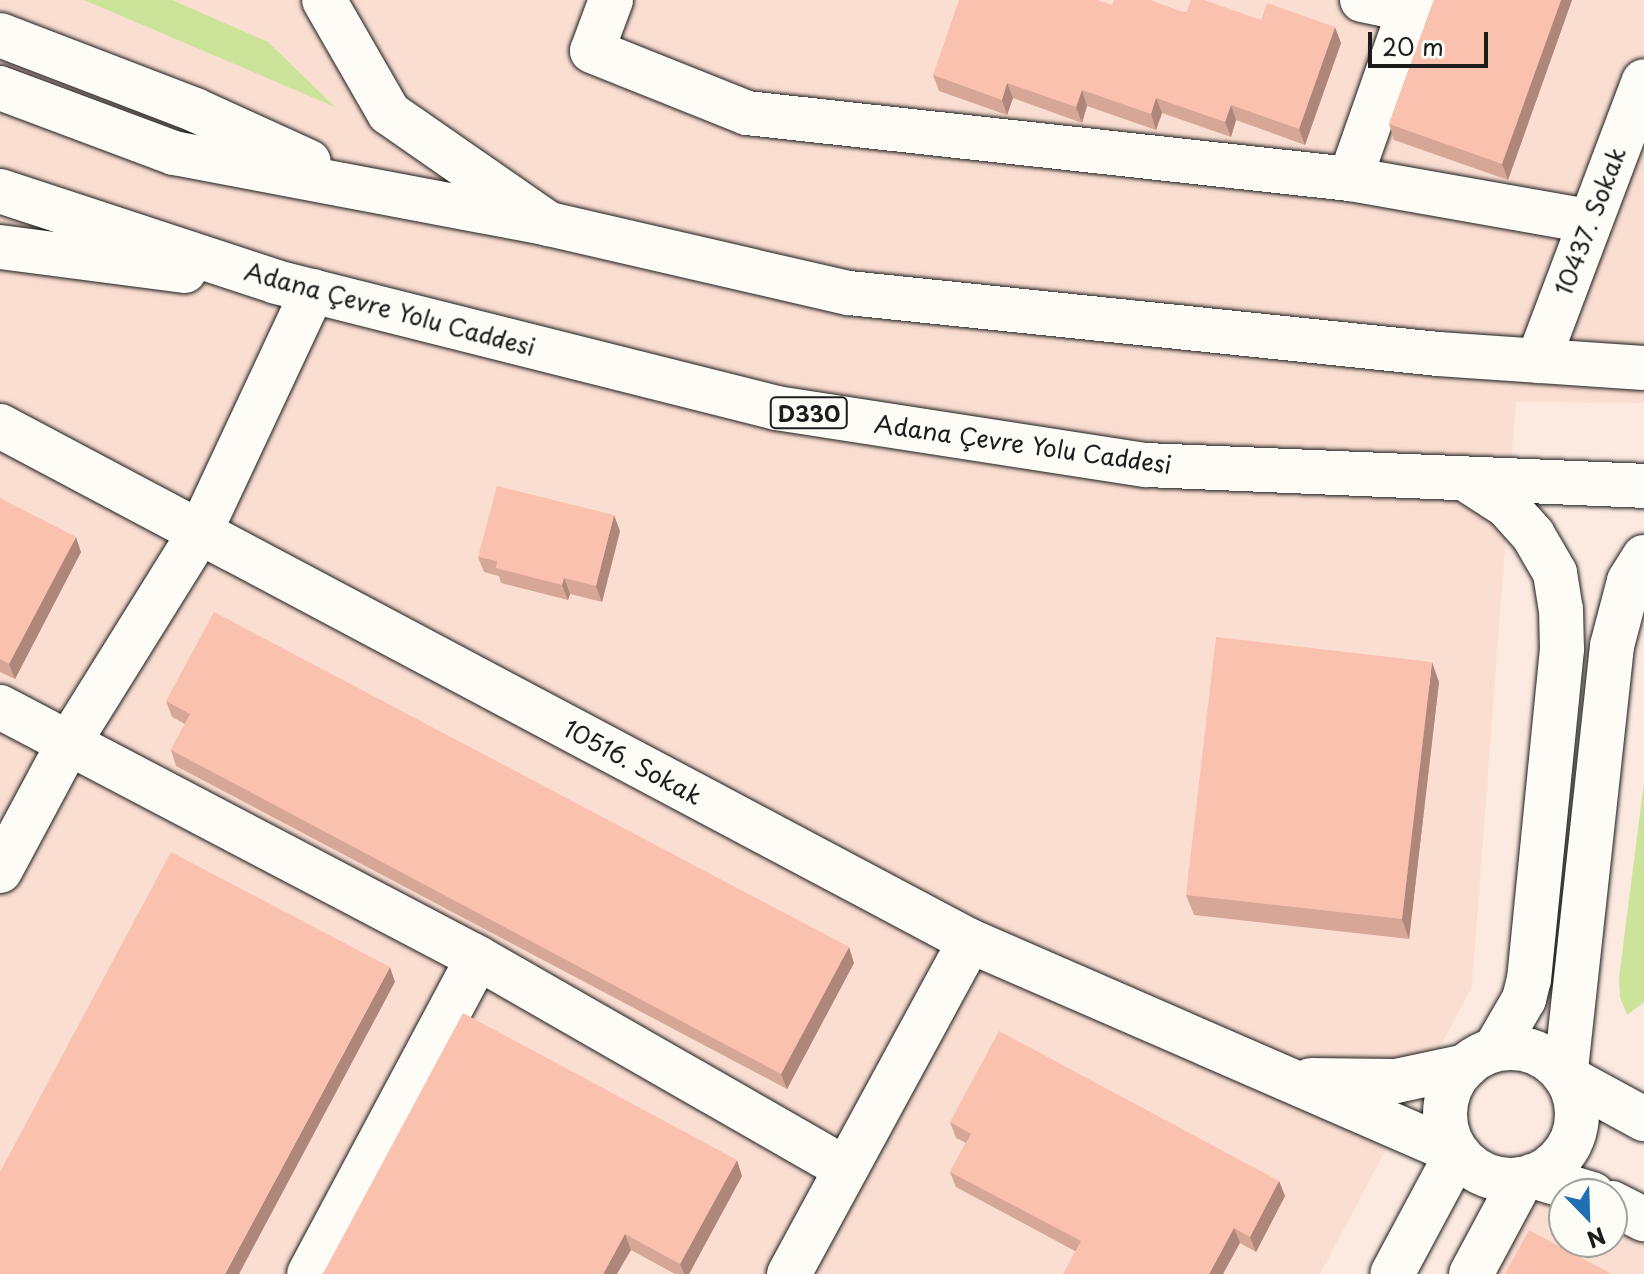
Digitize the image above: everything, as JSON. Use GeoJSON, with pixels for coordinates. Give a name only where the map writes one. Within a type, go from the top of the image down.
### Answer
{"type":"FeatureCollection","features":[{"type":"Feature","properties":{"kind":"main road"},"geometry":{"type":"LineString","coordinates":[[324,0],[389,113],[549,224]]}},
{"type":"Feature","properties":{"kind":"main road"},"geometry":{"type":"LineString","coordinates":[[611,0],[592,51],[747,113],[1350,179],[1588,221]]}},
{"type":"Feature","properties":{"kind":"main road"},"geometry":{"type":"LineString","coordinates":[[1350,179],[1411,5],[1362,0]]}},
{"type":"Feature","properties":{"kind":"main road"},"geometry":{"type":"LineString","coordinates":[[0,35],[195,110],[373,190]]}},
{"type":"Feature","properties":{"kind":"main road","name":"10437. Sokak"},"geometry":{"type":"LineString","coordinates":[[1538,361],[1588,221],[1644,81]]}},
{"type":"Feature","properties":{"kind":"main road"},"geometry":{"type":"LineString","coordinates":[[0,88],[174,153],[549,224],[849,293],[1538,361],[1644,368]]}},
{"type":"Feature","properties":{"kind":"main road","name":"Adana Çevre Yolu Caddesi"},"geometry":{"type":"LineString","coordinates":[[0,191],[294,286],[777,408],[1146,465],[1644,486]]}},
{"type":"Feature","properties":{"kind":"main road"},"geometry":{"type":"LineString","coordinates":[[0,247],[294,286],[200,532],[68,744],[0,871]]}},
{"type":"Feature","properties":{"kind":"main road","name":"10516. Sokak"},"geometry":{"type":"LineString","coordinates":[[0,426],[970,941],[1457,1153]]}},
{"type":"Feature","properties":{"kind":"main road"},"geometry":{"type":"LineString","coordinates":[[1467,480],[1507,506],[1533,535],[1555,573],[1561,609],[1562,649],[1529,979],[1524,999],[1480,1058],[1452,1083],[1445,1103],[1447,1135],[1457,1153],[1472,1167],[1491,1177],[1527,1177],[1548,1182]]}},
{"type":"Feature","properties":{"kind":"main road"},"geometry":{"type":"LineString","coordinates":[[1471,1274],[1527,1177],[1559,1159],[1575,1130],[1577,1107],[1565,1076],[1612,646],[1629,581],[1644,557]]}},
{"type":"Feature","properties":{"kind":"main road"},"geometry":{"type":"LineString","coordinates":[[0,707],[478,958],[846,1169]]}},
{"type":"Feature","properties":{"kind":"main road"},"geometry":{"type":"LineString","coordinates":[[789,1274],[970,941]]}},
{"type":"Feature","properties":{"kind":"main road"},"geometry":{"type":"LineString","coordinates":[[309,1274],[478,958]]}},
{"type":"Feature","properties":{"kind":"main road"},"geometry":{"type":"LineString","coordinates":[[1277,1077],[1359,1083],[1396,1081],[1518,1048],[1539,1054],[1565,1076],[1644,1119]]}},
{"type":"Feature","properties":{"kind":"main road"},"geometry":{"type":"LineString","coordinates":[[1392,1274],[1457,1153]]}},
{"type":"Feature","properties":{"kind":"shaded area"},"geometry":{"type":"Polygon","coordinates":[[[0,0],[1644,0],[1644,403],[1516,402],[1472,987],[1320,1274],[0,1274],[0,0]]]}},
{"type":"Feature","properties":{"kind":"shaded area"},"geometry":{"type":"Polygon","coordinates":[[[1548,1201],[1548,1258],[1628,1258],[1628,1230],[1644,1238],[1644,1274],[1489,1274],[1525,1208],[1548,1201]]]}},
{"type":"Feature","properties":{"kind":"green space"},"geometry":{"type":"Polygon","coordinates":[[[84,0],[172,0],[268,42],[335,107],[84,0]]]}},
{"type":"Feature","properties":{"kind":"green space"},"geometry":{"type":"Polygon","coordinates":[[[1644,782],[1644,1002],[1627,1015],[1620,997],[1619,978],[1644,782]]]}},
{"type":"Feature","properties":{"kind":"building"},"geometry":{"type":"Polygon","coordinates":[[[959,0],[1097,0],[1112,5],[1114,0],[1150,0],[1186,13],[1191,0],[1204,0],[1261,20],[1267,3],[1335,27],[1299,129],[1231,105],[1225,122],[1156,98],[1151,114],[1082,90],[1076,107],[1007,83],[1002,100],[933,75],[959,0]]]}},
{"type":"Feature","properties":{"kind":"building"},"geometry":{"type":"Polygon","coordinates":[[[1434,0],[1561,0],[1502,164],[1389,124],[1434,0]]]}},
{"type":"Feature","properties":{"kind":"building"},"geometry":{"type":"Polygon","coordinates":[[[497,486],[614,515],[596,586],[564,578],[562,585],[496,568],[497,561],[478,557],[497,486]]]}},
{"type":"Feature","properties":{"kind":"building"},"geometry":{"type":"Polygon","coordinates":[[[0,498],[76,537],[9,664],[0,659],[0,498]]]}},
{"type":"Feature","properties":{"kind":"building"},"geometry":{"type":"Polygon","coordinates":[[[214,612],[849,947],[781,1074],[171,750],[190,714],[166,701],[214,612]]]}},
{"type":"Feature","properties":{"kind":"building"},"geometry":{"type":"Polygon","coordinates":[[[1216,637],[1432,662],[1402,919],[1186,895],[1216,637]]]}},
{"type":"Feature","properties":{"kind":"building"},"geometry":{"type":"Polygon","coordinates":[[[171,852],[390,967],[225,1274],[0,1274],[0,1172],[171,852]]]}},
{"type":"Feature","properties":{"kind":"building"},"geometry":{"type":"Polygon","coordinates":[[[463,1013],[737,1160],[680,1264],[625,1234],[603,1274],[322,1274],[463,1013]]]}},
{"type":"Feature","properties":{"kind":"building"},"geometry":{"type":"Polygon","coordinates":[[[999,1031],[1279,1181],[1250,1237],[1234,1228],[1209,1274],[1063,1274],[1081,1241],[950,1172],[971,1134],[950,1122],[999,1031]]]}},
{"type":"Feature","properties":{"kind":"building"},"geometry":{"type":"Polygon","coordinates":[[[1529,1230],[1548,1240],[1548,1258],[1582,1258],[1612,1274],[1505,1274],[1529,1230]]]}}]}
